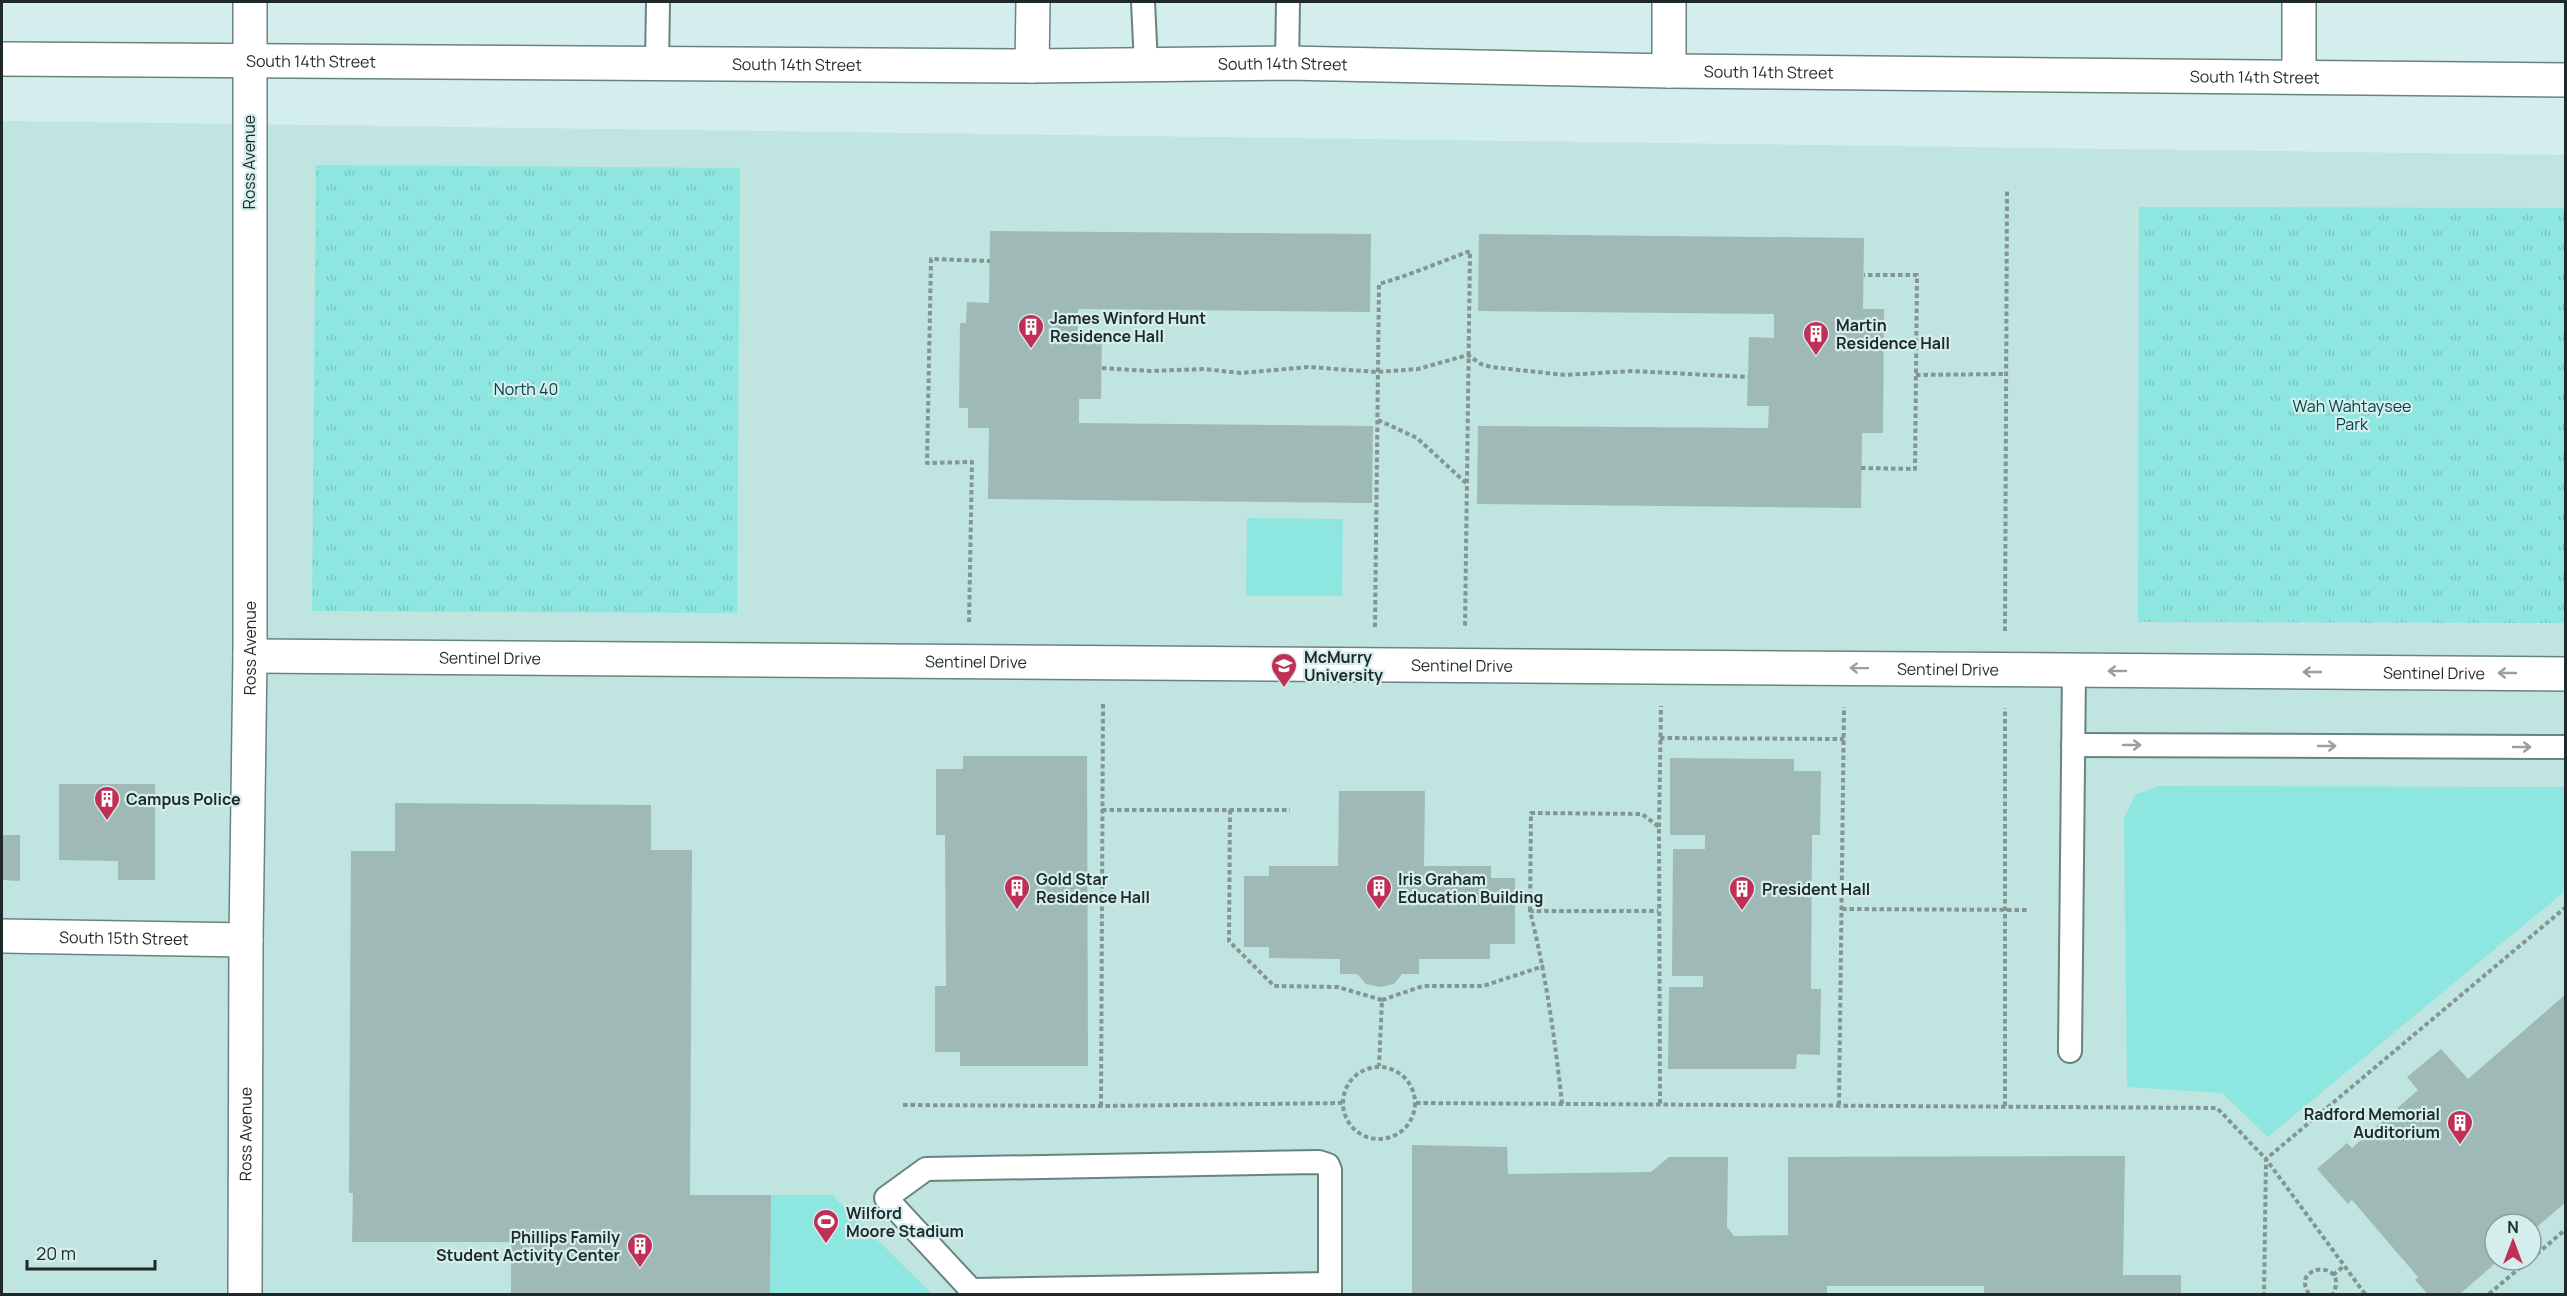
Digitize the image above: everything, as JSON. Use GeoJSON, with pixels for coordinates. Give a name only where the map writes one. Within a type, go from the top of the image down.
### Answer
{"type":"FeatureCollection","features":[{"type":"Feature","properties":{"kind":"street","name":"Ross Avenue"},"geometry":{"type":"LineString","coordinates":[[245,1294],[250,656],[250,2]]}},
{"type":"Feature","properties":{"kind":"street"},"geometry":{"type":"LineString","coordinates":[[1032,66],[1033,2]]}},
{"type":"Feature","properties":{"kind":"street"},"geometry":{"type":"LineString","coordinates":[[1669,2],[1669,71]]}},
{"type":"Feature","properties":{"kind":"street"},"geometry":{"type":"LineString","coordinates":[[2299,2],[2299,76]]}},
{"type":"Feature","properties":{"kind":"street","name":"South 14th Street"},"geometry":{"type":"LineString","coordinates":[[2,59],[1032,66],[1287,63],[1669,71],[2565,80]]}},
{"type":"Feature","properties":{"kind":"street","name":"Sentinel Drive"},"geometry":{"type":"LineString","coordinates":[[250,656],[2565,674]]}},
{"type":"Feature","properties":{"kind":"street","name":"South 15th Street"},"geometry":{"type":"LineString","coordinates":[[2,936],[246,940]]}},
{"type":"Feature","properties":{"kind":"lane"},"geometry":{"type":"LineString","coordinates":[[657,63],[658,2]]}},
{"type":"Feature","properties":{"kind":"lane"},"geometry":{"type":"LineString","coordinates":[[1143,2],[1146,64]]}},
{"type":"Feature","properties":{"kind":"lane"},"geometry":{"type":"LineString","coordinates":[[1287,63],[1288,2]]}},
{"type":"Feature","properties":{"kind":"lane"},"geometry":{"type":"LineString","coordinates":[[2070,1051],[2074,670]]}},
{"type":"Feature","properties":{"kind":"lane"},"geometry":{"type":"LineString","coordinates":[[2073,745],[2565,747]]}},
{"type":"Feature","properties":{"kind":"lane"},"geometry":{"type":"LineString","coordinates":[[1319,1162],[1328,1165],[1330,1170],[1330,1289],[973,1292],[886,1198],[926,1169],[1319,1162]]}},
{"type":"Feature","properties":{"kind":"path"},"geometry":{"type":"LineString","coordinates":[[2005,1106],[2007,189]]}},
{"type":"Feature","properties":{"kind":"path"},"geometry":{"type":"LineString","coordinates":[[1375,664],[1379,284],[1407,276],[1432,264],[1470,251],[1465,665]]}},
{"type":"Feature","properties":{"kind":"path"},"geometry":{"type":"LineString","coordinates":[[968,662],[972,462],[927,462],[931,259],[990,261]]}},
{"type":"Feature","properties":{"kind":"path"},"geometry":{"type":"LineString","coordinates":[[1861,468],[1915,469],[1917,275],[1864,275]]}},
{"type":"Feature","properties":{"kind":"path"},"geometry":{"type":"LineString","coordinates":[[1102,368],[1150,371],[1204,369],[1240,373],[1308,367],[1377,372],[1418,369],[1468,356],[1491,367],[1565,375],[1632,371],[1748,377]]}},
{"type":"Feature","properties":{"kind":"path"},"geometry":{"type":"LineString","coordinates":[[1916,375],[2005,374]]}},
{"type":"Feature","properties":{"kind":"path"},"geometry":{"type":"LineString","coordinates":[[1378,420],[1417,438],[1466,483]]}},
{"type":"Feature","properties":{"kind":"path"},"geometry":{"type":"LineString","coordinates":[[1101,1106],[1103,662]]}},
{"type":"Feature","properties":{"kind":"path"},"geometry":{"type":"LineString","coordinates":[[1839,1106],[1845,668]]}},
{"type":"Feature","properties":{"kind":"path"},"geometry":{"type":"LineString","coordinates":[[1660,1105],[1658,910],[1660,738],[1844,739]]}},
{"type":"Feature","properties":{"kind":"path"},"geometry":{"type":"LineString","coordinates":[[1102,810],[1290,810]]}},
{"type":"Feature","properties":{"kind":"path"},"geometry":{"type":"LineString","coordinates":[[1230,810],[1229,941],[1274,986],[1338,987],[1382,1000],[1423,986],[1483,986],[1544,966]]}},
{"type":"Feature","properties":{"kind":"path"},"geometry":{"type":"LineString","coordinates":[[1562,1104],[1554,1027],[1544,966],[1530,911],[1531,813],[1641,814],[1659,827]]}},
{"type":"Feature","properties":{"kind":"path"},"geometry":{"type":"LineString","coordinates":[[2264,1294],[2266,1159],[2565,907]]}},
{"type":"Feature","properties":{"kind":"path"},"geometry":{"type":"LineString","coordinates":[[1842,909],[2028,910]]}},
{"type":"Feature","properties":{"kind":"path"},"geometry":{"type":"LineString","coordinates":[[1530,911],[1658,910]]}},
{"type":"Feature","properties":{"kind":"path"},"geometry":{"type":"LineString","coordinates":[[1379,1066],[1382,1000]]}},
{"type":"Feature","properties":{"kind":"path"},"geometry":{"type":"LineString","coordinates":[[1379,1066],[1399,1071],[1414,1091],[1416,1103],[1414,1115],[1400,1133],[1378,1140],[1356,1131],[1348,1122],[1342,1103],[1345,1088],[1352,1077],[1363,1070],[1379,1066]]}},
{"type":"Feature","properties":{"kind":"path"},"geometry":{"type":"LineString","coordinates":[[903,1106],[1342,1103]]}},
{"type":"Feature","properties":{"kind":"path"},"geometry":{"type":"LineString","coordinates":[[1416,1103],[2217,1108],[2266,1159],[2365,1294]]}},
{"type":"Feature","properties":{"kind":"path"},"geometry":{"type":"LineString","coordinates":[[2543,1248],[2565,1229]]}},
{"type":"Feature","properties":{"kind":"path"},"geometry":{"type":"LineString","coordinates":[[2333,1275],[2344,1266]]}},
{"type":"Feature","properties":{"kind":"path"},"geometry":{"type":"LineString","coordinates":[[2309,1294],[2305,1287],[2306,1277],[2310,1273],[2325,1269],[2333,1275],[2337,1285],[2333,1294]]}},
{"type":"Feature","properties":{"kind":"path"},"geometry":{"type":"LineString","coordinates":[[2489,1294],[2515,1272]]}},
{"type":"Feature","properties":{"kind":"shaded area","name":"McMurry University"},"geometry":{"type":"Polygon","coordinates":[[[2,121],[2565,155],[2565,1294],[2,1294],[2,121]]]}},
{"type":"Feature","properties":{"kind":"green space","name":"North 40"},"geometry":{"type":"Polygon","coordinates":[[[316,165],[740,168],[737,613],[312,611],[316,165]]]}},
{"type":"Feature","properties":{"kind":"green space","name":"Wah Wahtaysee Park"},"geometry":{"type":"Polygon","coordinates":[[[2139,207],[2565,208],[2565,623],[2138,622],[2139,207]]]}},
{"type":"Feature","properties":{"kind":"green space"},"geometry":{"type":"Polygon","coordinates":[[[1247,518],[1343,519],[1342,596],[1246,596],[1247,518]]]}},
{"type":"Feature","properties":{"kind":"green space"},"geometry":{"type":"Polygon","coordinates":[[[2159,786],[2565,787],[2565,891],[2268,1137],[2222,1093],[2127,1087],[2124,818],[2135,795],[2159,786]]]}},
{"type":"Feature","properties":{"kind":"green space","name":"Wilford Moore Stadium"},"geometry":{"type":"Polygon","coordinates":[[[771,1195],[832,1195],[932,1294],[770,1294],[771,1195]]]}},
{"type":"Feature","properties":{"kind":"building","name":"James Winford Hunt Residence Hall"},"geometry":{"type":"Polygon","coordinates":[[[990,231],[1371,234],[1370,312],[1078,309],[1078,332],[1102,332],[1101,399],[1079,399],[1079,423],[1373,426],[1372,503],[988,499],[989,428],[968,428],[968,408],[959,408],[960,323],[966,323],[967,302],[989,303],[990,231]]]}},
{"type":"Feature","properties":{"kind":"building","name":"Martin Residence Hall"},"geometry":{"type":"Polygon","coordinates":[[[1479,234],[1864,238],[1863,309],[1884,309],[1883,433],[1862,433],[1861,508],[1477,504],[1478,426],[1768,428],[1769,406],[1747,406],[1749,337],[1774,338],[1774,314],[1478,311],[1479,234]]]}},
{"type":"Feature","properties":{"kind":"building","name":"Gold Star Residence Hall"},"geometry":{"type":"Polygon","coordinates":[[[963,756],[1087,756],[1088,1066],[960,1066],[960,1052],[935,1052],[935,986],[946,986],[945,835],[936,835],[936,769],[963,769],[963,756]]]}},
{"type":"Feature","properties":{"kind":"building","name":"President Hall"},"geometry":{"type":"Polygon","coordinates":[[[1670,758],[1794,759],[1794,771],[1821,771],[1820,835],[1812,835],[1811,989],[1821,989],[1820,1055],[1797,1054],[1796,1069],[1668,1069],[1669,987],[1703,987],[1703,976],[1672,976],[1673,849],[1705,849],[1705,835],[1670,835],[1670,758]]]}},
{"type":"Feature","properties":{"kind":"building","name":"Campus Police"},"geometry":{"type":"Polygon","coordinates":[[[59,784],[155,784],[155,880],[118,880],[118,861],[59,860],[59,784]]]}},
{"type":"Feature","properties":{"kind":"building","name":"Iris Graham Education Building"},"geometry":{"type":"Polygon","coordinates":[[[1339,791],[1425,791],[1424,866],[1491,866],[1491,878],[1515,878],[1515,944],[1490,944],[1490,959],[1419,959],[1419,974],[1402,974],[1394,984],[1381,987],[1366,984],[1357,974],[1340,974],[1340,959],[1269,958],[1269,947],[1244,947],[1244,876],[1269,876],[1269,866],[1338,866],[1339,791]]]}},
{"type":"Feature","properties":{"kind":"building"},"geometry":{"type":"Polygon","coordinates":[[[395,803],[651,805],[651,850],[692,850],[690,1195],[771,1195],[770,1294],[511,1294],[511,1242],[352,1242],[353,1193],[349,1193],[351,851],[395,851],[395,803]]]}},
{"type":"Feature","properties":{"kind":"building"},"geometry":{"type":"Polygon","coordinates":[[[2,835],[20,835],[20,881],[2,880],[2,835]]]}},
{"type":"Feature","properties":{"kind":"building","name":"Radford Memorial Auditorium"},"geometry":{"type":"Polygon","coordinates":[[[2566,994],[2566,1202],[2543,1222],[2543,1212],[2483,1212],[2483,1272],[2485,1272],[2460,1294],[2428,1294],[2415,1280],[2418,1277],[2352,1200],[2348,1204],[2317,1169],[2347,1143],[2352,1148],[2418,1090],[2407,1077],[2441,1049],[2468,1079],[2566,994]]]}},
{"type":"Feature","properties":{"kind":"building"},"geometry":{"type":"Polygon","coordinates":[[[1412,1145],[1507,1147],[1508,1174],[1651,1172],[1669,1157],[1728,1157],[1727,1227],[1734,1236],[1788,1235],[1788,1157],[2125,1156],[2123,1275],[2181,1275],[2181,1294],[1984,1294],[1984,1286],[1827,1286],[1827,1294],[1412,1294],[1412,1145]]]}},
{"type":"Feature","properties":{"kind":"place","name":"James Winford Hunt Residence Hall"},"geometry":{"type":"Point","coordinates":[1031,350]}},
{"type":"Feature","properties":{"kind":"place","name":"Martin Residence Hall"},"geometry":{"type":"Point","coordinates":[1816,357]}},
{"type":"Feature","properties":{"kind":"place","name":"McMurry University"},"geometry":{"type":"Point","coordinates":[1284,689]}},
{"type":"Feature","properties":{"kind":"place","name":"Campus Police"},"geometry":{"type":"Point","coordinates":[107,822]}},
{"type":"Feature","properties":{"kind":"place","name":"Gold Star Residence Hall"},"geometry":{"type":"Point","coordinates":[1017,911]}},
{"type":"Feature","properties":{"kind":"place","name":"Iris Graham Education Building"},"geometry":{"type":"Point","coordinates":[1379,911]}},
{"type":"Feature","properties":{"kind":"place","name":"President Hall"},"geometry":{"type":"Point","coordinates":[1742,912]}},
{"type":"Feature","properties":{"kind":"place","name":"Radford Memorial Auditorium"},"geometry":{"type":"Point","coordinates":[2460,1146]}},
{"type":"Feature","properties":{"kind":"place","name":"Wilford Moore Stadium"},"geometry":{"type":"Point","coordinates":[826,1245]}},
{"type":"Feature","properties":{"kind":"place","name":"Phillips Family Student Activity Center"},"geometry":{"type":"Point","coordinates":[640,1269]}}]}
